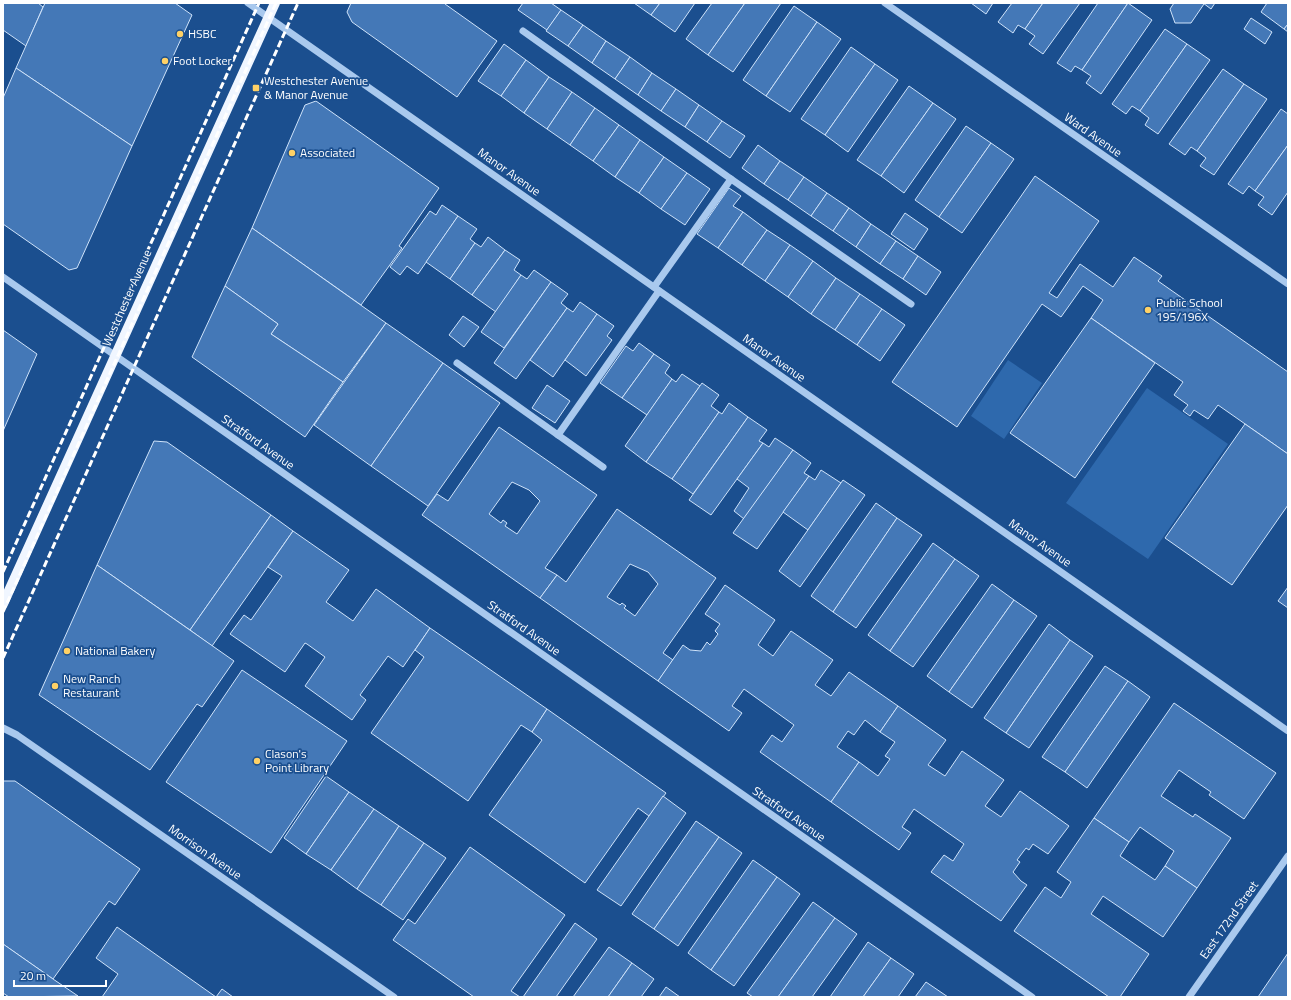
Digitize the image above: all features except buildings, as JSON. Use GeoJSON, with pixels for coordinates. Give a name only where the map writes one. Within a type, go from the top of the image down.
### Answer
{"type":"FeatureCollection","features":[{"type":"Feature","properties":{"kind":"main road","name":"Westchester Avenue"},"geometry":{"type":"LineString","coordinates":[[3,604],[275,3]]}},
{"type":"Feature","properties":{"kind":"street","name":"Manor Avenue"},"geometry":{"type":"LineString","coordinates":[[248,3],[1288,730]]}},
{"type":"Feature","properties":{"kind":"street","name":"Ward Avenue"},"geometry":{"type":"LineString","coordinates":[[885,3],[1288,284]]}},
{"type":"Feature","properties":{"kind":"street"},"geometry":{"type":"LineString","coordinates":[[523,31],[910,304]]}},
{"type":"Feature","properties":{"kind":"street"},"geometry":{"type":"LineString","coordinates":[[558,434],[731,179]]}},
{"type":"Feature","properties":{"kind":"street","name":"Stratford Avenue"},"geometry":{"type":"LineString","coordinates":[[3,277],[1032,997]]}},
{"type":"Feature","properties":{"kind":"street"},"geometry":{"type":"LineString","coordinates":[[457,363],[603,467]]}},
{"type":"Feature","properties":{"kind":"street","name":"Morrison Avenue"},"geometry":{"type":"LineString","coordinates":[[3,728],[17,735],[394,997]]}},
{"type":"Feature","properties":{"kind":"street","name":"East 172nd Street"},"geometry":{"type":"LineString","coordinates":[[1189,997],[1288,856]]}},
{"type":"Feature","properties":{"kind":"shaded area"},"geometry":{"type":"Polygon","coordinates":[[[1008,360],[1042,383],[1004,439],[971,416],[1008,360]]]}},
{"type":"Feature","properties":{"kind":"shaded area"},"geometry":{"type":"Polygon","coordinates":[[[1147,388],[1228,444],[1148,559],[1066,503],[1147,388]]]}},
{"type":"Feature","properties":{"kind":"railway"},"geometry":{"type":"LineString","coordinates":[[3,572],[259,3]]}},
{"type":"Feature","properties":{"kind":"railway"},"geometry":{"type":"LineString","coordinates":[[3,612],[276,3]]}},
{"type":"Feature","properties":{"kind":"railway"},"geometry":{"type":"LineString","coordinates":[[3,658],[298,3]]}},
{"type":"Feature","properties":{"kind":"place","name":"HSBC"},"geometry":{"type":"Point","coordinates":[180,34]}},
{"type":"Feature","properties":{"kind":"place","name":"Foot Locker"},"geometry":{"type":"Point","coordinates":[165,61]}},
{"type":"Feature","properties":{"kind":"place","name":"Westchester Avenue & Manor Avenue"},"geometry":{"type":"Point","coordinates":[256,88]}},
{"type":"Feature","properties":{"kind":"place","name":"Associated"},"geometry":{"type":"Point","coordinates":[292,153]}},
{"type":"Feature","properties":{"kind":"place","name":"Public School 195/196X"},"geometry":{"type":"Point","coordinates":[1148,310]}},
{"type":"Feature","properties":{"kind":"place","name":"National Bakery"},"geometry":{"type":"Point","coordinates":[67,651]}},
{"type":"Feature","properties":{"kind":"place","name":"New Ranch Restaurant"},"geometry":{"type":"Point","coordinates":[55,686]}},
{"type":"Feature","properties":{"kind":"place","name":"Clason's Point Library"},"geometry":{"type":"Point","coordinates":[257,761]}}]}
